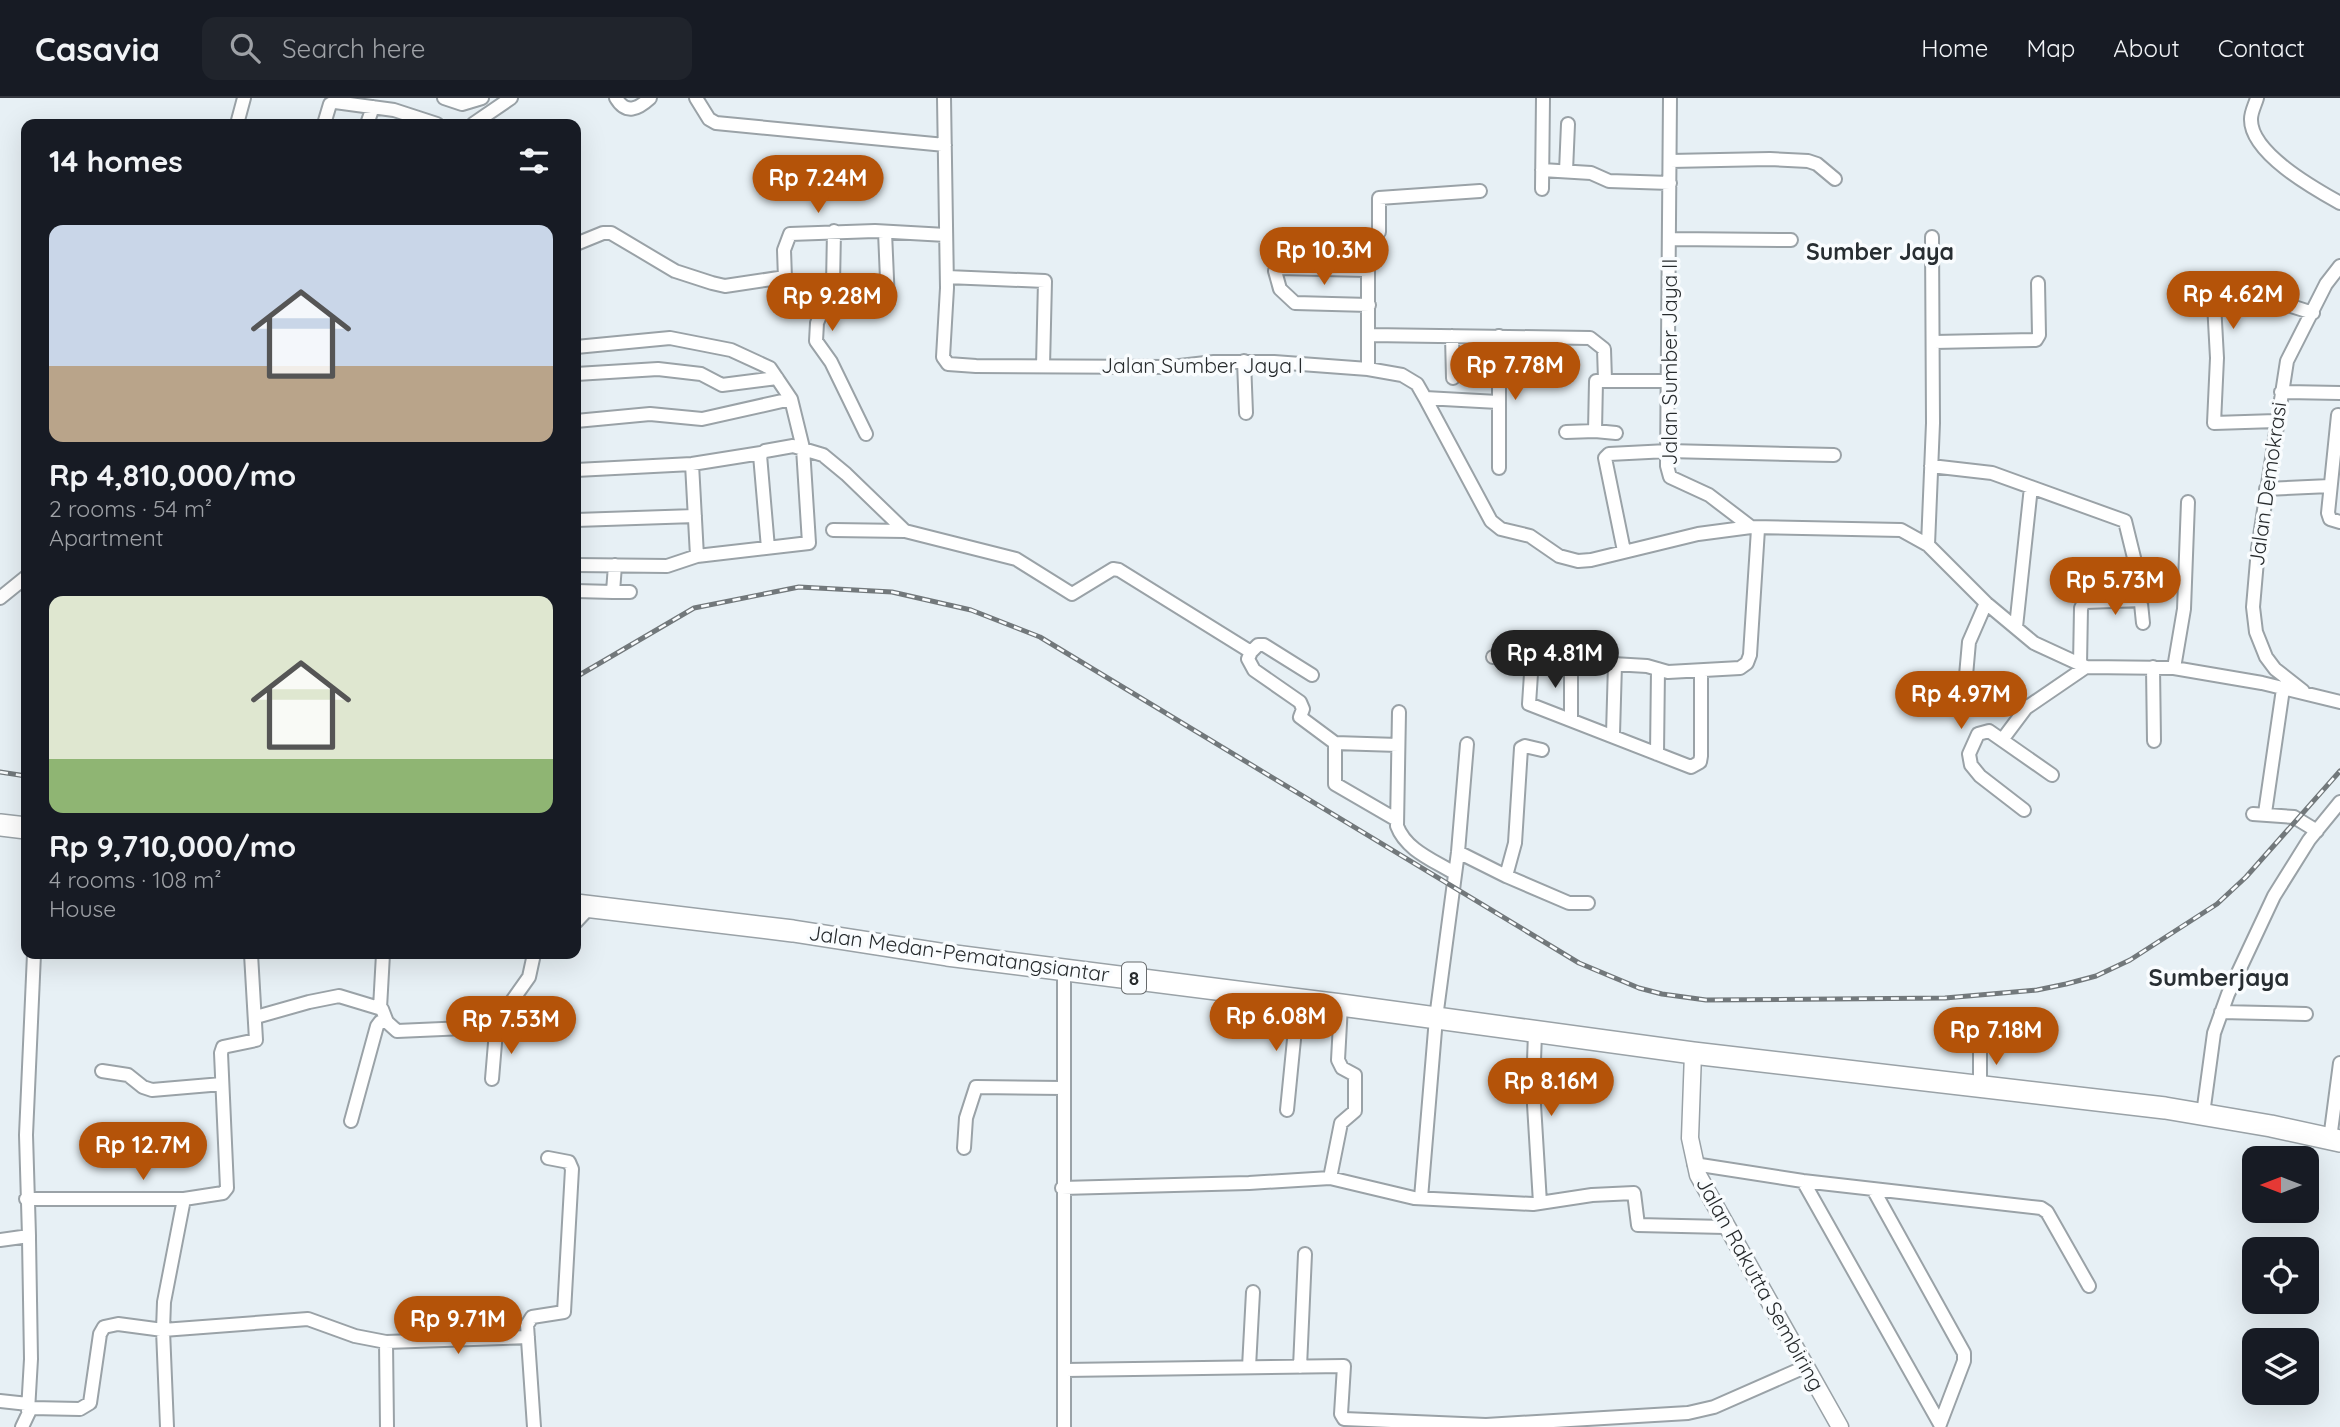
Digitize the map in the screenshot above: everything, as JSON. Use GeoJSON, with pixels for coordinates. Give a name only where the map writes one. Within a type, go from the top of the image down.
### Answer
{"type":"FeatureCollection","features":[{"type":"Feature","properties":{"kind":"highway"},"geometry":{"type":"LineString","coordinates":[[0,825],[21,827]]}},
{"type":"Feature","properties":{"kind":"highway","name":"Jalan Medan-Pematangsiantar"},"geometry":{"type":"LineString","coordinates":[[581,911],[781,929],[947,955],[1298,999],[1693,1054],[2203,1114],[2335,1140]]}},
{"type":"Feature","properties":{"kind":"main road","name":"Jalan Rakutta Sembiring"},"geometry":{"type":"LineString","coordinates":[[1693,1054],[1690,1138],[1694,1164],[1725,1227],[1840,1427]]}},
{"type":"Feature","properties":{"kind":"street"},"geometry":{"type":"LineString","coordinates":[[238,119],[244,98]]}},
{"type":"Feature","properties":{"kind":"street"},"geometry":{"type":"LineString","coordinates":[[444,98],[462,104],[482,98]]}},
{"type":"Feature","properties":{"kind":"street"},"geometry":{"type":"LineString","coordinates":[[480,119],[511,98]]}},
{"type":"Feature","properties":{"kind":"street"},"geometry":{"type":"LineString","coordinates":[[616,98],[629,110],[646,101]]}},
{"type":"Feature","properties":{"kind":"street"},"geometry":{"type":"LineString","coordinates":[[696,98],[709,119],[716,123],[945,145]]}},
{"type":"Feature","properties":{"kind":"street","name":"Jalan Sumber Jaya I"},"geometry":{"type":"LineString","coordinates":[[944,98],[947,277],[944,361],[948,364],[1171,367],[1244,361],[1368,369],[1410,379],[1425,398],[1495,526],[1530,536],[1559,556],[1578,561],[1698,534],[1754,528]]}},
{"type":"Feature","properties":{"kind":"street"},"geometry":{"type":"LineString","coordinates":[[1542,189],[1544,98]]}},
{"type":"Feature","properties":{"kind":"street","name":"Jalan Sumber Jaya II"},"geometry":{"type":"LineString","coordinates":[[1670,98],[1670,477],[1709,495],[1754,528]]}},
{"type":"Feature","properties":{"kind":"street"},"geometry":{"type":"LineString","coordinates":[[2257,98],[2251,117],[2252,127],[2275,160],[2340,203]]}},
{"type":"Feature","properties":{"kind":"street"},"geometry":{"type":"LineString","coordinates":[[326,119],[332,102],[373,107],[410,119]]}},
{"type":"Feature","properties":{"kind":"street"},"geometry":{"type":"LineString","coordinates":[[369,119],[373,107]]}},
{"type":"Feature","properties":{"kind":"street"},"geometry":{"type":"LineString","coordinates":[[1566,171],[1568,124]]}},
{"type":"Feature","properties":{"kind":"street"},"geometry":{"type":"LineString","coordinates":[[1670,162],[1801,160],[1817,164],[1835,178]]}},
{"type":"Feature","properties":{"kind":"street"},"geometry":{"type":"LineString","coordinates":[[1542,170],[1591,173],[1609,181],[1670,184]]}},
{"type":"Feature","properties":{"kind":"street"},"geometry":{"type":"LineString","coordinates":[[1368,369],[1368,241],[1379,232],[1379,198],[1480,191]]}},
{"type":"Feature","properties":{"kind":"street"},"geometry":{"type":"LineString","coordinates":[[786,307],[784,250],[790,234],[834,231],[946,235]]}},
{"type":"Feature","properties":{"kind":"street"},"geometry":{"type":"LineString","coordinates":[[834,231],[833,284],[817,323],[816,341],[831,362],[866,434]]}},
{"type":"Feature","properties":{"kind":"street"},"geometry":{"type":"LineString","coordinates":[[885,232],[888,303]]}},
{"type":"Feature","properties":{"kind":"street"},"geometry":{"type":"LineString","coordinates":[[581,242],[603,233],[611,233],[675,271],[725,286],[785,277]]}},
{"type":"Feature","properties":{"kind":"street"},"geometry":{"type":"LineString","coordinates":[[1928,545],[1934,342],[1931,237]]}},
{"type":"Feature","properties":{"kind":"street"},"geometry":{"type":"LineString","coordinates":[[1670,239],[1791,240]]}},
{"type":"Feature","properties":{"kind":"street","name":"Jalan Demokrasi"},"geometry":{"type":"LineString","coordinates":[[2308,696],[2275,668],[2259,644],[2253,607],[2266,489],[2287,361],[2326,284],[2340,266]]}},
{"type":"Feature","properties":{"kind":"street"},"geometry":{"type":"LineString","coordinates":[[1368,270],[1279,268],[1275,271],[1280,289],[1295,303],[1369,305]]}},
{"type":"Feature","properties":{"kind":"street"},"geometry":{"type":"LineString","coordinates":[[947,277],[1045,281],[1043,366]]}},
{"type":"Feature","properties":{"kind":"street"},"geometry":{"type":"LineString","coordinates":[[1934,342],[2036,340],[2039,335],[2038,283]]}},
{"type":"Feature","properties":{"kind":"street"},"geometry":{"type":"LineString","coordinates":[[2276,421],[2214,423],[2217,358],[2214,303],[2221,298],[2239,301],[2269,299],[2313,313]]}},
{"type":"Feature","properties":{"kind":"street"},"geometry":{"type":"LineString","coordinates":[[1370,335],[1581,338],[1596,341],[1604,349],[1605,380]]}},
{"type":"Feature","properties":{"kind":"street"},"geometry":{"type":"LineString","coordinates":[[1452,336],[1454,378]]}},
{"type":"Feature","properties":{"kind":"street"},"geometry":{"type":"LineString","coordinates":[[1499,337],[1499,468]]}},
{"type":"Feature","properties":{"kind":"street"},"geometry":{"type":"LineString","coordinates":[[581,347],[670,338],[730,350],[769,368],[791,399],[803,448],[809,543],[696,556],[667,565],[581,565]]}},
{"type":"Feature","properties":{"kind":"street"},"geometry":{"type":"LineString","coordinates":[[1244,361],[1246,413]]}},
{"type":"Feature","properties":{"kind":"street"},"geometry":{"type":"LineString","coordinates":[[581,374],[658,369],[701,374],[722,385],[776,378]]}},
{"type":"Feature","properties":{"kind":"street"},"geometry":{"type":"LineString","coordinates":[[1595,431],[1595,383],[1598,380],[1668,381]]}},
{"type":"Feature","properties":{"kind":"street"},"geometry":{"type":"LineString","coordinates":[[2281,392],[2340,393]]}},
{"type":"Feature","properties":{"kind":"street"},"geometry":{"type":"LineString","coordinates":[[1425,398],[1498,402]]}},
{"type":"Feature","properties":{"kind":"street"},"geometry":{"type":"LineString","coordinates":[[581,421],[650,414],[702,419],[791,399]]}},
{"type":"Feature","properties":{"kind":"street"},"geometry":{"type":"LineString","coordinates":[[2338,415],[2330,486],[2330,519],[2340,522]]}},
{"type":"Feature","properties":{"kind":"street"},"geometry":{"type":"LineString","coordinates":[[1566,432],[1616,433]]}},
{"type":"Feature","properties":{"kind":"street"},"geometry":{"type":"LineString","coordinates":[[581,470],[692,464],[793,446],[830,461],[905,531]]}},
{"type":"Feature","properties":{"kind":"street"},"geometry":{"type":"LineString","coordinates":[[1624,551],[1607,473],[1606,456],[1668,451],[1834,455]]}},
{"type":"Feature","properties":{"kind":"street"},"geometry":{"type":"LineString","coordinates":[[761,453],[759,457],[768,548]]}},
{"type":"Feature","properties":{"kind":"street"},"geometry":{"type":"LineString","coordinates":[[692,464],[696,556]]}},
{"type":"Feature","properties":{"kind":"street"},"geometry":{"type":"LineString","coordinates":[[1931,466],[1992,473],[2125,522],[2130,534],[2142,600],[2143,623]]}},
{"type":"Feature","properties":{"kind":"street"},"geometry":{"type":"LineString","coordinates":[[2266,489],[2330,486]]}},
{"type":"Feature","properties":{"kind":"street"},"geometry":{"type":"LineString","coordinates":[[2016,627],[2031,487]]}},
{"type":"Feature","properties":{"kind":"street"},"geometry":{"type":"LineString","coordinates":[[2174,668],[2184,609],[2188,502]]}},
{"type":"Feature","properties":{"kind":"street"},"geometry":{"type":"LineString","coordinates":[[581,520],[695,516]]}},
{"type":"Feature","properties":{"kind":"street"},"geometry":{"type":"LineString","coordinates":[[1493,657],[1615,664],[1668,672],[1740,668],[1747,663],[1750,656],[1754,528],[1888,527],[1901,530],[1928,545],[1986,603],[2034,643],[2083,666],[2174,668],[2340,702]]}},
{"type":"Feature","properties":{"kind":"street"},"geometry":{"type":"LineString","coordinates":[[832,530],[905,531],[1016,559],[1072,594],[1113,569],[1117,570],[1251,652]]}},
{"type":"Feature","properties":{"kind":"street"},"geometry":{"type":"LineString","coordinates":[[613,592],[615,565]]}},
{"type":"Feature","properties":{"kind":"street"},"geometry":{"type":"LineString","coordinates":[[0,598],[21,581]]}},
{"type":"Feature","properties":{"kind":"street"},"geometry":{"type":"LineString","coordinates":[[581,591],[630,592]]}},
{"type":"Feature","properties":{"kind":"street"},"geometry":{"type":"LineString","coordinates":[[2083,666],[2081,608],[2084,601],[2142,600]]}},
{"type":"Feature","properties":{"kind":"street"},"geometry":{"type":"LineString","coordinates":[[1963,709],[1969,642],[1986,603]]}},
{"type":"Feature","properties":{"kind":"street"},"geometry":{"type":"LineString","coordinates":[[1312,675],[1264,645],[1258,645],[1251,652],[1249,663],[1254,670],[1300,702],[1303,709],[1300,717],[1335,743],[1398,746]]}},
{"type":"Feature","properties":{"kind":"street"},"geometry":{"type":"LineString","coordinates":[[1532,659],[1529,704],[1613,734],[1690,767],[1700,762],[1701,671]]}},
{"type":"Feature","properties":{"kind":"street"},"geometry":{"type":"LineString","coordinates":[[1571,661],[1571,719]]}},
{"type":"Feature","properties":{"kind":"street"},"geometry":{"type":"LineString","coordinates":[[1613,734],[1615,664]]}},
{"type":"Feature","properties":{"kind":"street"},"geometry":{"type":"LineString","coordinates":[[2002,740],[2026,708],[2083,666]]}},
{"type":"Feature","properties":{"kind":"street"},"geometry":{"type":"LineString","coordinates":[[2153,667],[2154,741]]}},
{"type":"Feature","properties":{"kind":"street"},"geometry":{"type":"LineString","coordinates":[[1657,754],[1658,669]]}},
{"type":"Feature","properties":{"kind":"street"},"geometry":{"type":"LineString","coordinates":[[2283,689],[2259,813],[2294,817],[2317,831]]}},
{"type":"Feature","properties":{"kind":"street"},"geometry":{"type":"LineString","coordinates":[[1399,712],[1397,820],[1401,836],[1410,846],[1454,873]]}},
{"type":"Feature","properties":{"kind":"street"},"geometry":{"type":"LineString","coordinates":[[2024,810],[1980,776],[1971,765],[1970,748],[1978,734],[1989,731],[2052,775]]}},
{"type":"Feature","properties":{"kind":"street"},"geometry":{"type":"LineString","coordinates":[[1335,743],[1336,787],[1397,820]]}},
{"type":"Feature","properties":{"kind":"street"},"geometry":{"type":"LineString","coordinates":[[1421,1198],[1436,1018],[1458,852],[1467,744]]}},
{"type":"Feature","properties":{"kind":"street"},"geometry":{"type":"LineString","coordinates":[[1506,876],[1517,832],[1521,748],[1525,746],[1542,750]]}},
{"type":"Feature","properties":{"kind":"street"},"geometry":{"type":"LineString","coordinates":[[2203,1114],[2214,1033],[2221,1012],[2274,896],[2317,831],[2340,802]]}},
{"type":"Feature","properties":{"kind":"street"},"geometry":{"type":"LineString","coordinates":[[1458,852],[1569,903],[1588,903]]}},
{"type":"Feature","properties":{"kind":"street"},"geometry":{"type":"LineString","coordinates":[[22,1427],[28,1407],[32,1359],[26,1199],[34,959]]}},
{"type":"Feature","properties":{"kind":"street"},"geometry":{"type":"LineString","coordinates":[[26,1199],[184,1199],[223,1192],[227,1188],[223,1047],[256,1040],[251,959]]}},
{"type":"Feature","properties":{"kind":"street"},"geometry":{"type":"LineString","coordinates":[[380,1008],[383,959]]}},
{"type":"Feature","properties":{"kind":"street"},"geometry":{"type":"LineString","coordinates":[[492,1079],[496,1031],[529,977],[533,959]]}},
{"type":"Feature","properties":{"kind":"street"},"geometry":{"type":"LineString","coordinates":[[1064,1427],[1062,1188],[1065,970]]}},
{"type":"Feature","properties":{"kind":"street"},"geometry":{"type":"LineString","coordinates":[[256,1017],[339,996],[385,1011],[387,1022],[397,1031],[465,1028],[496,1031]]}},
{"type":"Feature","properties":{"kind":"street"},"geometry":{"type":"LineString","coordinates":[[1287,1110],[1298,999]]}},
{"type":"Feature","properties":{"kind":"street"},"geometry":{"type":"LineString","coordinates":[[1330,1178],[1342,1124],[1353,1114],[1356,1107],[1355,1075],[1342,1068],[1338,1060],[1341,1005]]}},
{"type":"Feature","properties":{"kind":"street"},"geometry":{"type":"LineString","coordinates":[[2221,1012],[2306,1014]]}},
{"type":"Feature","properties":{"kind":"street"},"geometry":{"type":"LineString","coordinates":[[351,1121],[377,1026],[387,1022]]}},
{"type":"Feature","properties":{"kind":"street"},"geometry":{"type":"LineString","coordinates":[[1535,1033],[1533,1088],[1540,1203]]}},
{"type":"Feature","properties":{"kind":"street"},"geometry":{"type":"LineString","coordinates":[[1980,1045],[1980,1088]]}},
{"type":"Feature","properties":{"kind":"street"},"geometry":{"type":"LineString","coordinates":[[2335,1140],[2340,1063]]}},
{"type":"Feature","properties":{"kind":"street"},"geometry":{"type":"LineString","coordinates":[[102,1071],[128,1075],[143,1087],[152,1090],[222,1084]]}},
{"type":"Feature","properties":{"kind":"street"},"geometry":{"type":"LineString","coordinates":[[964,1149],[966,1118],[976,1087],[1063,1088]]}},
{"type":"Feature","properties":{"kind":"street"},"geometry":{"type":"LineString","coordinates":[[534,1427],[527,1325],[532,1317],[562,1314],[565,1308],[572,1169],[569,1162],[548,1158]]}},
{"type":"Feature","properties":{"kind":"street"},"geometry":{"type":"LineString","coordinates":[[1694,1164],[1803,1181],[2041,1208],[2047,1212],[2089,1286]]}},
{"type":"Feature","properties":{"kind":"street"},"geometry":{"type":"LineString","coordinates":[[1062,1188],[1330,1178],[1421,1198],[1540,1203],[1592,1195],[1634,1193],[1638,1225],[1725,1227]]}},
{"type":"Feature","properties":{"kind":"street"},"geometry":{"type":"LineString","coordinates":[[1803,1181],[1938,1425]]}},
{"type":"Feature","properties":{"kind":"street"},"geometry":{"type":"LineString","coordinates":[[1873,1189],[1964,1353],[1964,1361],[1938,1425]]}},
{"type":"Feature","properties":{"kind":"street"},"geometry":{"type":"LineString","coordinates":[[167,1427],[164,1302],[184,1199]]}},
{"type":"Feature","properties":{"kind":"street"},"geometry":{"type":"LineString","coordinates":[[0,1240],[29,1236]]}},
{"type":"Feature","properties":{"kind":"street"},"geometry":{"type":"LineString","coordinates":[[1300,1367],[1305,1254]]}},
{"type":"Feature","properties":{"kind":"street"},"geometry":{"type":"LineString","coordinates":[[1250,1367],[1253,1292]]}},
{"type":"Feature","properties":{"kind":"street"},"geometry":{"type":"LineString","coordinates":[[0,1401],[28,1407],[80,1409],[90,1403],[100,1334],[104,1327],[118,1324],[163,1330],[308,1319],[355,1336],[386,1342],[528,1337]]}},
{"type":"Feature","properties":{"kind":"street"},"geometry":{"type":"LineString","coordinates":[[386,1342],[387,1427]]}},
{"type":"Feature","properties":{"kind":"street"},"geometry":{"type":"LineString","coordinates":[[1065,1370],[1344,1366],[1340,1414],[1348,1421],[1486,1425],[1688,1413],[1714,1407],[1805,1367]]}},
{"type":"Feature","properties":{"kind":"railway"},"geometry":{"type":"LineString","coordinates":[[581,674],[694,608],[799,587],[892,592],[971,610],[1040,637],[1579,963],[1639,988],[1706,1000],[1945,998],[2037,990],[2096,976],[2130,960],[2217,904],[2246,877],[2340,771]]}},
{"type":"Feature","properties":{"kind":"railway"},"geometry":{"type":"LineString","coordinates":[[0,772],[21,775]]}},
{"type":"Feature","properties":{"kind":"district","name":"Sumber Jaya"},"geometry":{"type":"Point","coordinates":[1880,252]}},
{"type":"Feature","properties":{"kind":"district","name":"Sumberjaya"},"geometry":{"type":"Point","coordinates":[2219,978]}}]}
